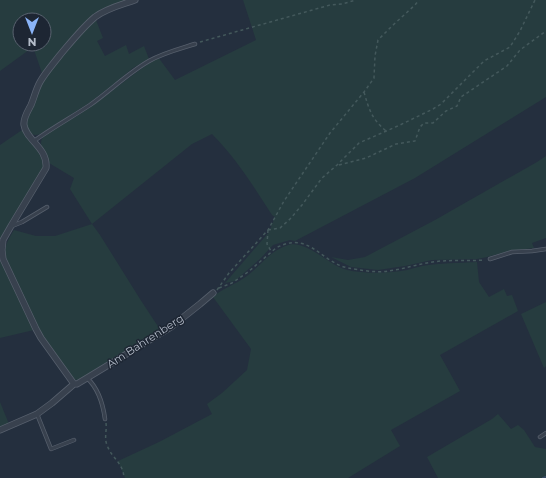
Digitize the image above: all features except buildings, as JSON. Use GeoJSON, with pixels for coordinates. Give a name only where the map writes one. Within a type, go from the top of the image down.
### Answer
{"type":"FeatureCollection","features":[{"type":"Feature","properties":{"kind":"street"},"geometry":{"type":"LineString","coordinates":[[74,384],[36,329],[3,259],[2,245],[3,240],[11,226],[46,168],[44,155],[24,126],[25,118],[40,83],[51,66],[75,37],[96,16],[106,10],[134,0]]}},
{"type":"Feature","properties":{"kind":"street","name":"Am Bahrenberg"},"geometry":{"type":"LineString","coordinates":[[0,430],[37,414],[74,384],[77,384],[171,327],[213,293]]}},
{"type":"Feature","properties":{"kind":"lane"},"geometry":{"type":"LineString","coordinates":[[34,142],[45,133],[86,107],[149,61],[160,55],[195,44]]}},
{"type":"Feature","properties":{"kind":"lane"},"geometry":{"type":"LineString","coordinates":[[11,226],[22,222],[47,207]]}},
{"type":"Feature","properties":{"kind":"lane"},"geometry":{"type":"LineString","coordinates":[[490,259],[512,252],[546,249]]}},
{"type":"Feature","properties":{"kind":"lane"},"geometry":{"type":"LineString","coordinates":[[87,378],[96,389],[104,407],[106,419]]}},
{"type":"Feature","properties":{"kind":"lane"},"geometry":{"type":"LineString","coordinates":[[37,414],[51,449],[74,440]]}},
{"type":"Feature","properties":{"kind":"lane"},"geometry":{"type":"LineString","coordinates":[[540,437],[546,433]]}},
{"type":"Feature","properties":{"kind":"path"},"geometry":{"type":"LineString","coordinates":[[195,44],[330,5],[342,4],[356,0]]}},
{"type":"Feature","properties":{"kind":"path"},"geometry":{"type":"LineString","coordinates":[[419,0],[378,40],[375,56],[374,78],[330,132],[284,201],[268,230],[229,273],[218,288],[232,282],[248,272],[263,260],[271,251],[281,245],[296,242],[310,246],[341,266],[378,272],[435,262],[476,261],[490,259]]}},
{"type":"Feature","properties":{"kind":"path"},"geometry":{"type":"LineString","coordinates":[[268,230],[280,228],[290,219],[322,178],[359,143],[433,110],[441,104],[484,61],[510,47],[520,31],[535,0]]}},
{"type":"Feature","properties":{"kind":"path"},"geometry":{"type":"LineString","coordinates":[[337,165],[366,158],[396,144],[415,141],[420,127],[424,123],[433,123],[446,111],[457,106],[461,97],[507,66],[520,50],[546,31]]}},
{"type":"Feature","properties":{"kind":"path"},"geometry":{"type":"LineString","coordinates":[[364,92],[369,110],[378,124],[386,131]]}},
{"type":"Feature","properties":{"kind":"path"},"geometry":{"type":"LineString","coordinates":[[268,230],[267,244],[271,251]]}},
{"type":"Feature","properties":{"kind":"path"},"geometry":{"type":"LineString","coordinates":[[106,419],[107,444],[111,453],[122,467],[124,478]]}},
{"type":"Feature","properties":{"kind":"green space"},"geometry":{"type":"Polygon","coordinates":[[[0,0],[128,0],[86,24],[43,76],[35,52],[52,52],[52,12],[12,12],[12,52],[26,52],[0,71],[0,0]]]}},
{"type":"Feature","properties":{"kind":"green space"},"geometry":{"type":"Polygon","coordinates":[[[243,0],[546,0],[546,97],[415,178],[295,241],[290,240],[273,245],[235,281],[225,283],[269,232],[275,217],[272,215],[237,163],[212,134],[192,144],[92,224],[70,189],[74,178],[49,163],[41,146],[41,140],[47,134],[90,107],[158,57],[175,80],[256,40],[243,0]]]}},
{"type":"Feature","properties":{"kind":"green space"},"geometry":{"type":"Polygon","coordinates":[[[96,20],[103,38],[97,41],[105,56],[126,45],[129,54],[144,46],[149,59],[133,68],[91,102],[44,132],[37,135],[30,133],[27,128],[27,121],[42,83],[55,63],[81,33],[96,20]]]}},
{"type":"Feature","properties":{"kind":"green space"},"geometry":{"type":"Polygon","coordinates":[[[22,130],[40,152],[44,167],[0,245],[0,145],[22,130]]]}},
{"type":"Feature","properties":{"kind":"green space"},"geometry":{"type":"Polygon","coordinates":[[[546,156],[546,238],[532,243],[534,248],[510,251],[477,259],[432,260],[378,270],[351,267],[331,257],[348,260],[365,257],[435,220],[546,156]]]}},
{"type":"Feature","properties":{"kind":"green space"},"geometry":{"type":"Polygon","coordinates":[[[92,224],[161,331],[78,380],[73,379],[37,328],[5,258],[5,250],[8,240],[14,230],[36,236],[55,236],[92,224]]]}},
{"type":"Feature","properties":{"kind":"green space"},"geometry":{"type":"Polygon","coordinates":[[[292,244],[308,248],[344,269],[359,272],[387,272],[407,270],[429,265],[477,262],[479,282],[489,297],[504,289],[507,296],[512,295],[518,311],[440,355],[460,391],[391,430],[400,446],[348,478],[125,478],[118,461],[159,442],[212,414],[207,404],[222,393],[247,370],[251,349],[213,297],[247,276],[272,253],[292,244]]]}},
{"type":"Feature","properties":{"kind":"green space"},"geometry":{"type":"Polygon","coordinates":[[[0,256],[34,330],[0,338],[0,256]]]}},
{"type":"Feature","properties":{"kind":"green space"},"geometry":{"type":"Polygon","coordinates":[[[546,302],[546,366],[544,368],[521,314],[546,302]]]}},
{"type":"Feature","properties":{"kind":"green space"},"geometry":{"type":"Polygon","coordinates":[[[0,402],[9,424],[0,429],[0,402]]]}},
{"type":"Feature","properties":{"kind":"green space"},"geometry":{"type":"Polygon","coordinates":[[[498,414],[511,429],[518,425],[524,430],[535,447],[546,449],[546,478],[438,478],[427,457],[498,414]]]}}]}
